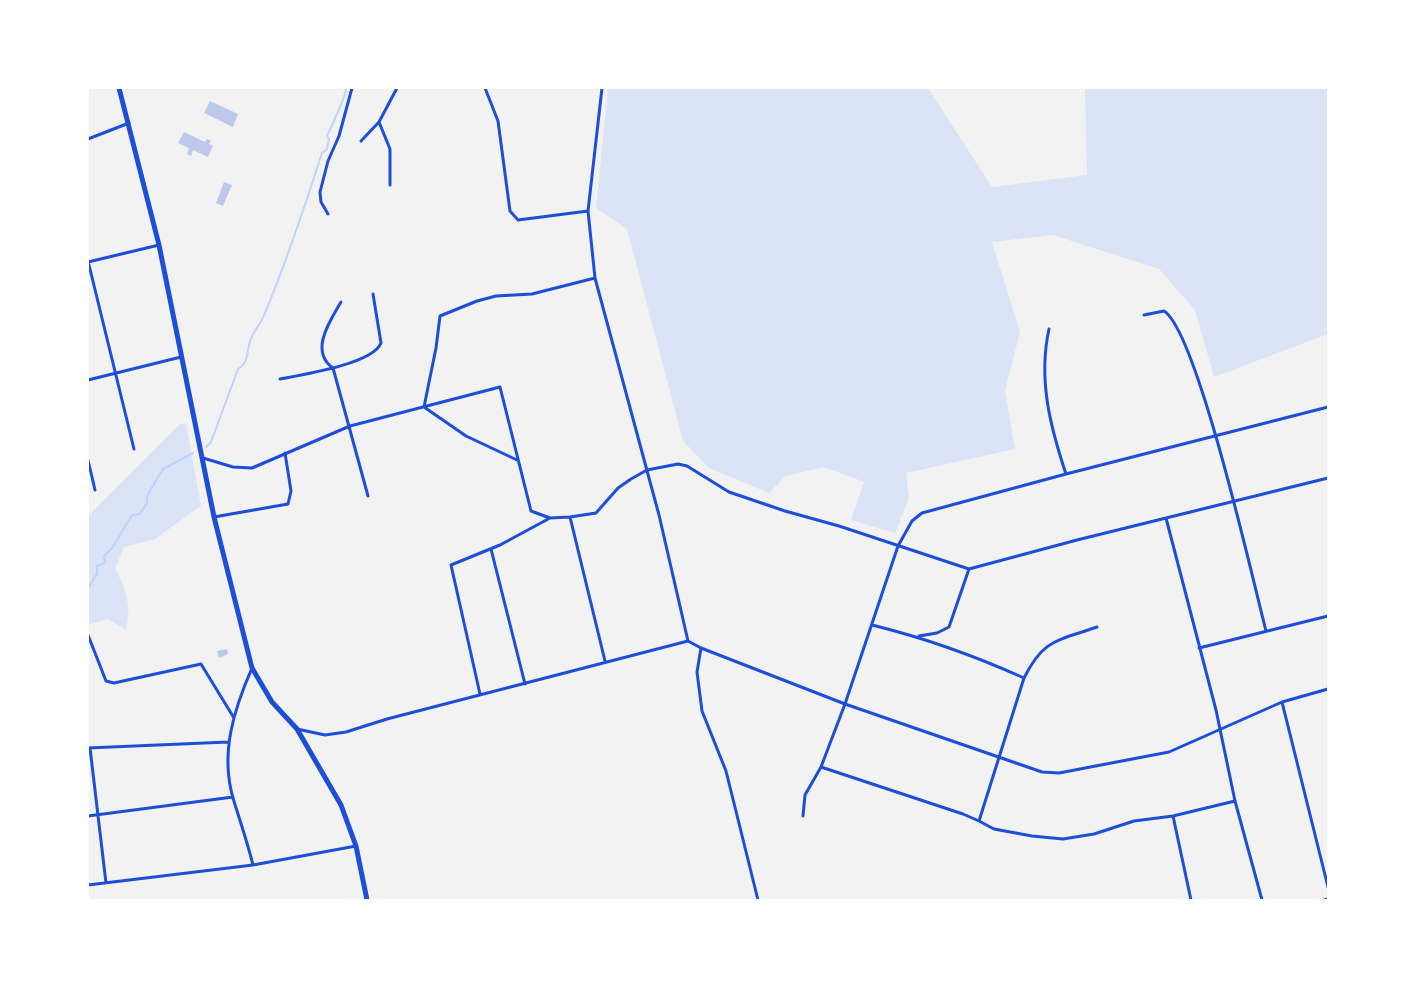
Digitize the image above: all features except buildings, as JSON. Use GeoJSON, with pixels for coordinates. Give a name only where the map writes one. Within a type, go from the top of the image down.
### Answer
{"type":"FeatureCollection","features":[{"type":"Feature","properties":{"kind":"main road"},"geometry":{"type":"LineString","coordinates":[[119,88],[130,123],[159,245],[214,516],[252,668],[272,702],[296,729],[333,789],[356,846],[367,900]]}},
{"type":"Feature","properties":{"kind":"street"},"geometry":{"type":"LineString","coordinates":[[328,214],[321,202],[320,192],[328,161],[339,136],[352,88]]}},
{"type":"Feature","properties":{"kind":"street"},"geometry":{"type":"LineString","coordinates":[[361,141],[379,122],[397,88]]}},
{"type":"Feature","properties":{"kind":"street"},"geometry":{"type":"LineString","coordinates":[[485,88],[498,121],[510,211],[514,217],[518,220],[588,211]]}},
{"type":"Feature","properties":{"kind":"street"},"geometry":{"type":"LineString","coordinates":[[602,88],[588,211],[594,278],[647,470],[688,641]]}},
{"type":"Feature","properties":{"kind":"street"},"geometry":{"type":"LineString","coordinates":[[379,122],[390,149],[390,185]]}},
{"type":"Feature","properties":{"kind":"street"},"geometry":{"type":"LineString","coordinates":[[88,139],[130,123]]}},
{"type":"Feature","properties":{"kind":"street"},"geometry":{"type":"LineString","coordinates":[[134,449],[88,262],[159,245]]}},
{"type":"Feature","properties":{"kind":"street"},"geometry":{"type":"LineString","coordinates":[[424,407],[436,348],[438,323],[444,313],[496,296],[532,294],[594,278]]}},
{"type":"Feature","properties":{"kind":"street"},"geometry":{"type":"LineString","coordinates":[[280,379],[333,368],[373,354],[379,349],[381,343],[373,294]]}},
{"type":"Feature","properties":{"kind":"street"},"geometry":{"type":"LineString","coordinates":[[342,302],[323,336],[322,349],[326,363],[333,368],[368,496]]}},
{"type":"Feature","properties":{"kind":"street"},"geometry":{"type":"LineString","coordinates":[[1144,315],[1164,311],[1175,321],[1184,340],[1216,435],[1266,631]]}},
{"type":"Feature","properties":{"kind":"street"},"geometry":{"type":"LineString","coordinates":[[1049,329],[1044,348],[1043,376],[1053,436],[1066,474]]}},
{"type":"Feature","properties":{"kind":"street"},"geometry":{"type":"LineString","coordinates":[[88,380],[181,356]]}},
{"type":"Feature","properties":{"kind":"street"},"geometry":{"type":"LineString","coordinates":[[202,458],[242,469],[260,466],[284,453],[350,426],[500,387],[531,511],[550,518],[596,514],[618,488],[647,470],[667,465],[687,466],[729,492],[969,569],[1328,478]]}},
{"type":"Feature","properties":{"kind":"street"},"geometry":{"type":"LineString","coordinates":[[424,407],[466,436],[517,460]]}},
{"type":"Feature","properties":{"kind":"street"},"geometry":{"type":"LineString","coordinates":[[803,816],[805,795],[821,767],[845,704],[898,546],[912,521],[922,513],[1328,407]]}},
{"type":"Feature","properties":{"kind":"street"},"geometry":{"type":"LineString","coordinates":[[214,516],[288,504],[291,492],[284,453]]}},
{"type":"Feature","properties":{"kind":"street"},"geometry":{"type":"LineString","coordinates":[[88,460],[95,490]]}},
{"type":"Feature","properties":{"kind":"street"},"geometry":{"type":"LineString","coordinates":[[570,517],[605,661]]}},
{"type":"Feature","properties":{"kind":"street"},"geometry":{"type":"LineString","coordinates":[[480,694],[451,567],[452,563],[491,549],[550,518]]}},
{"type":"Feature","properties":{"kind":"street"},"geometry":{"type":"LineString","coordinates":[[1166,518],[1198,648],[1216,710],[1235,800],[1262,900]]}},
{"type":"Feature","properties":{"kind":"street"},"geometry":{"type":"LineString","coordinates":[[491,549],[525,684]]}},
{"type":"Feature","properties":{"kind":"street"},"geometry":{"type":"LineString","coordinates":[[918,636],[938,633],[949,627],[969,569]]}},
{"type":"Feature","properties":{"kind":"street"},"geometry":{"type":"LineString","coordinates":[[1198,648],[1328,616]]}},
{"type":"Feature","properties":{"kind":"street"},"geometry":{"type":"LineString","coordinates":[[872,625],[918,636],[983,660],[1024,678]]}},
{"type":"Feature","properties":{"kind":"street"},"geometry":{"type":"LineString","coordinates":[[978,821],[1024,678],[1034,658],[1047,646],[1097,627]]}},
{"type":"Feature","properties":{"kind":"street"},"geometry":{"type":"LineString","coordinates":[[88,635],[106,681],[114,683],[201,664],[234,718]]}},
{"type":"Feature","properties":{"kind":"street"},"geometry":{"type":"LineString","coordinates":[[296,729],[325,734],[346,732],[480,694],[688,641],[701,648],[845,704],[997,758],[1042,772],[1059,773],[1169,752],[1282,702],[1328,689]]}},
{"type":"Feature","properties":{"kind":"street"},"geometry":{"type":"LineString","coordinates":[[701,648],[698,672],[702,711],[726,772],[758,900]]}},
{"type":"Feature","properties":{"kind":"street"},"geometry":{"type":"LineString","coordinates":[[252,668],[234,718],[228,742],[233,798],[244,826],[253,865]]}},
{"type":"Feature","properties":{"kind":"street"},"geometry":{"type":"LineString","coordinates":[[1282,702],[1328,887]]}},
{"type":"Feature","properties":{"kind":"street"},"geometry":{"type":"LineString","coordinates":[[106,883],[89,748],[228,742]]}},
{"type":"Feature","properties":{"kind":"street"},"geometry":{"type":"LineString","coordinates":[[821,767],[963,814],[994,829],[1032,836],[1063,838],[1094,834],[1151,818],[1173,816],[1235,800]]}},
{"type":"Feature","properties":{"kind":"street"},"geometry":{"type":"LineString","coordinates":[[88,816],[233,798]]}},
{"type":"Feature","properties":{"kind":"street"},"geometry":{"type":"LineString","coordinates":[[1173,816],[1191,900]]}},
{"type":"Feature","properties":{"kind":"street"},"geometry":{"type":"LineString","coordinates":[[88,885],[253,865],[356,846]]}},
{"type":"Feature","properties":{"kind":"shaded area"},"geometry":{"type":"Polygon","coordinates":[[[608,88],[928,88],[992,187],[1087,175],[1085,88],[1328,88],[1328,334],[1214,377],[1195,310],[1159,269],[1053,235],[992,242],[1020,332],[1005,391],[1015,449],[906,473],[909,498],[895,533],[851,520],[864,482],[824,467],[786,476],[769,493],[709,468],[683,441],[627,229],[596,208],[608,88]]]}},
{"type":"Feature","properties":{"kind":"shaded area"},"geometry":{"type":"Polygon","coordinates":[[[186,423],[201,506],[155,539],[124,547],[115,568],[127,598],[128,621],[126,630],[108,619],[88,625],[88,516],[180,424],[186,423]]]}},
{"type":"Feature","properties":{"kind":"waterway"},"geometry":{"type":"LineString","coordinates":[[206,447],[211,442],[238,369],[246,359],[249,343],[273,293],[322,153],[327,149],[329,139],[327,136],[346,88]]}},
{"type":"Feature","properties":{"kind":"waterway"},"geometry":{"type":"LineString","coordinates":[[88,588],[97,574],[97,566],[105,563],[104,556],[112,548],[132,515],[140,514],[147,503],[147,496],[163,469],[193,453]]}}]}
